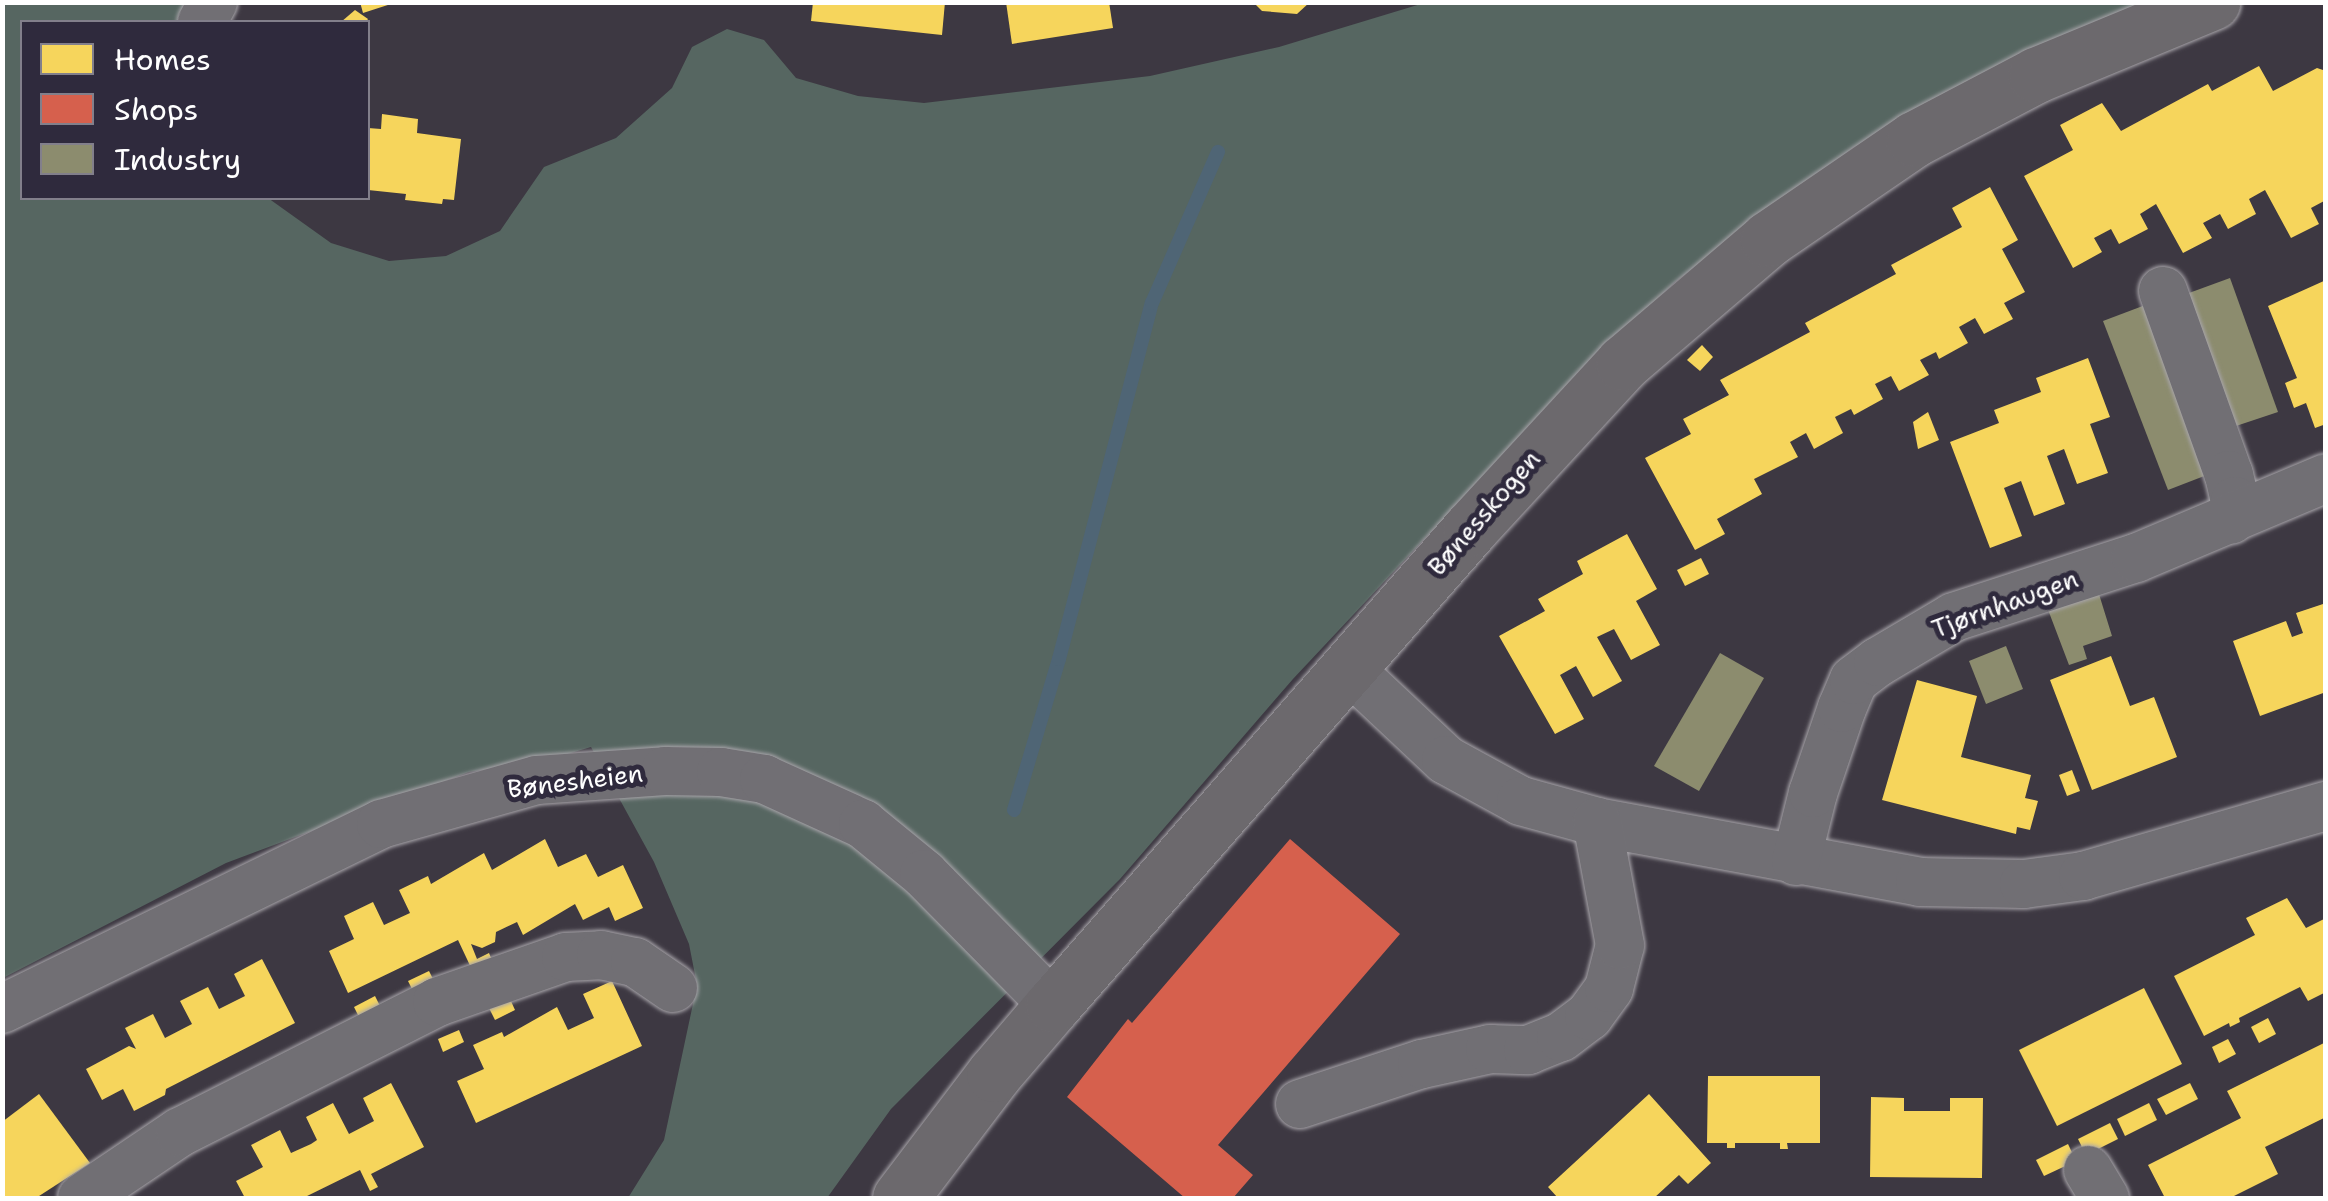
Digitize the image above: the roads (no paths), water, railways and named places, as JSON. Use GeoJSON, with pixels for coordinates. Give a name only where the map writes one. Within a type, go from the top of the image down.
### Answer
{"type":"FeatureCollection","features":[{"type":"Feature","properties":{"kind":"main road","name":"Bønesskogen"},"geometry":{"type":"LineString","coordinates":[[900,1198],[994,1074],[1551,438],[1623,364],[1768,239],[1914,139],[2106,42],[2212,2]]}},
{"type":"Feature","properties":{"kind":"street"},"geometry":{"type":"LineString","coordinates":[[2163,291],[2229,474],[2235,501],[2231,520]]}},
{"type":"Feature","properties":{"kind":"street","name":"Tjørnhaugen"},"geometry":{"type":"LineString","coordinates":[[1796,861],[1825,754],[1854,680],[1905,644],[1954,617],[2136,558],[2326,478]]}},
{"type":"Feature","properties":{"kind":"street"},"geometry":{"type":"LineString","coordinates":[[1348,668],[1446,760],[1521,802],[1597,822],[1920,882],[2024,884],[2145,862],[2326,806]]}},
{"type":"Feature","properties":{"kind":"street","name":"Bønesheien"},"geometry":{"type":"LineString","coordinates":[[2,1009],[381,824],[537,780],[665,771],[721,772],[764,779],[863,824],[924,874],[1053,1006]]}},
{"type":"Feature","properties":{"kind":"street"},"geometry":{"type":"LineString","coordinates":[[1300,1104],[1361,1081],[1439,1060],[1490,1049],[1528,1050],[1561,1036],[1589,1016],[1609,988],[1620,945],[1597,822]]}},
{"type":"Feature","properties":{"kind":"street"},"geometry":{"type":"LineString","coordinates":[[82,1198],[180,1132],[368,1033],[452,997],[566,957],[602,955],[635,962],[673,988]]}},
{"type":"Feature","properties":{"kind":"waterway"},"geometry":{"type":"LineString","coordinates":[[1014,810],[1059,659],[1152,303],[1218,152]]}}]}
